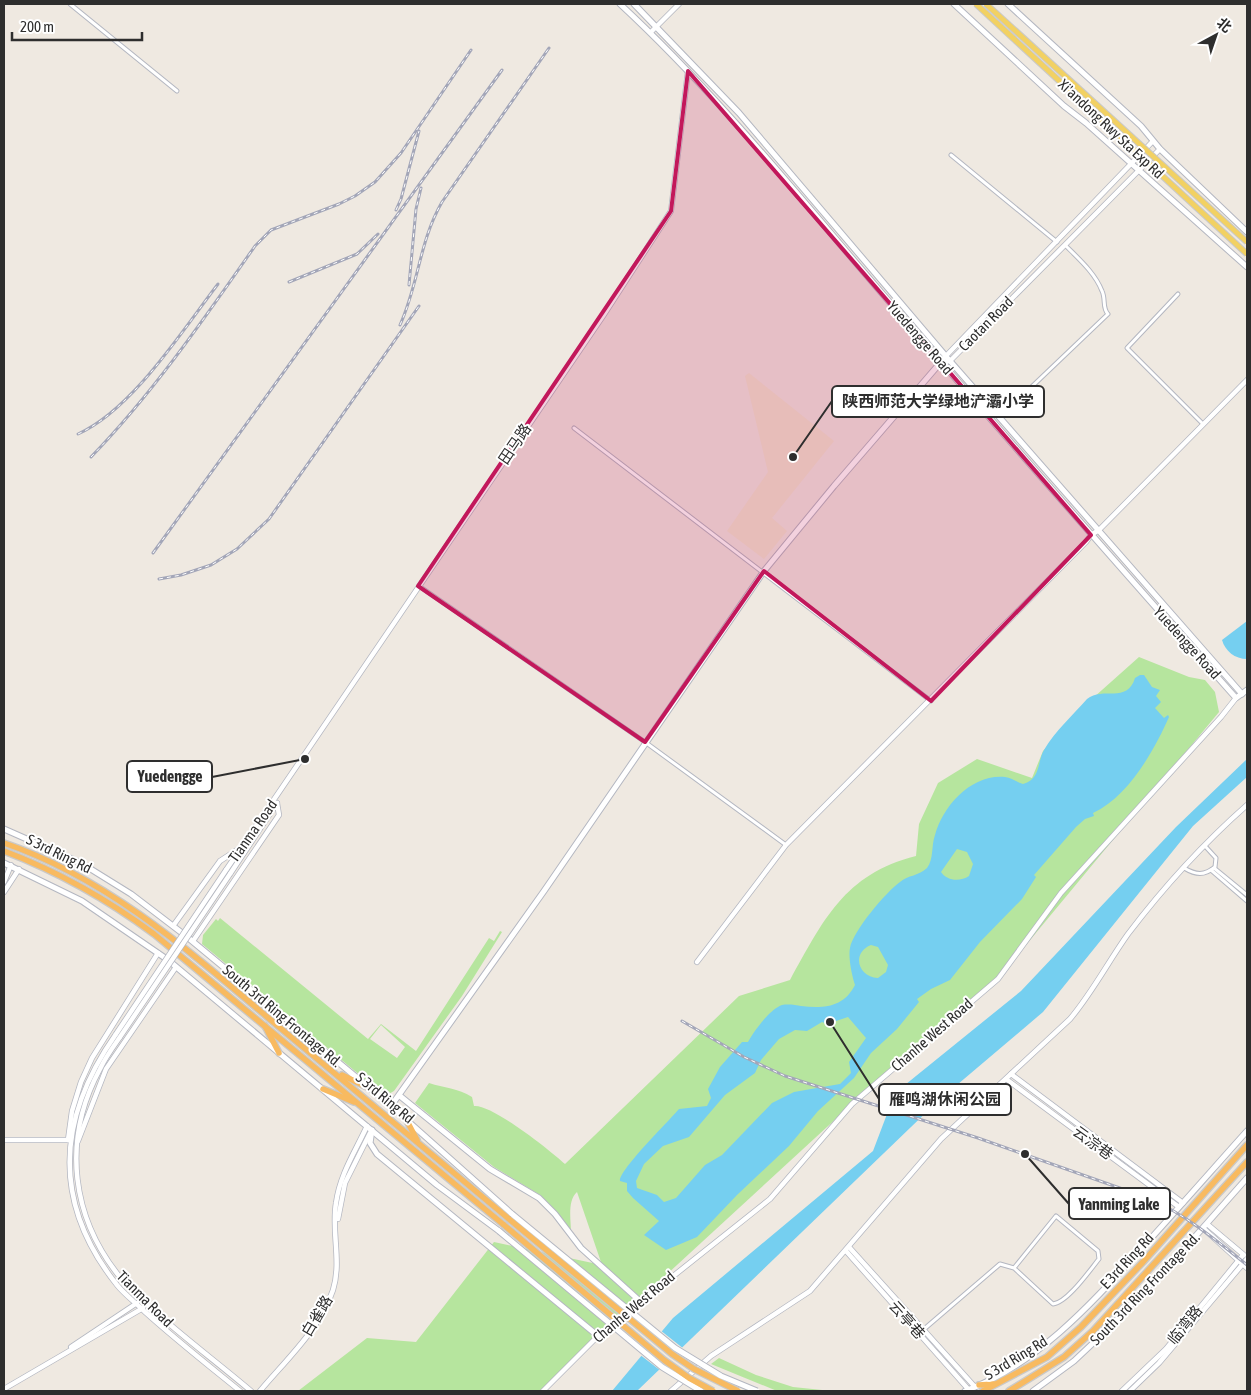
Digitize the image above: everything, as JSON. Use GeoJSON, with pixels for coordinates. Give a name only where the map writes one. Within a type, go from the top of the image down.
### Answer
{"type":"FeatureCollection","features":[{"type":"Feature","properties":{"kind":"highway","name":"S 3rd Ring Rd"},"geometry":{"type":"LineString","coordinates":[[4,843],[65,869],[131,908],[179,942],[420,1144],[511,1216],[672,1354],[694,1369],[738,1391]]}},
{"type":"Feature","properties":{"kind":"highway","name":"S 3rd Ring Rd"},"geometry":{"type":"LineString","coordinates":[[4,851],[61,875],[93,892],[134,918],[360,1104],[664,1360],[689,1378],[713,1391]]}},
{"type":"Feature","properties":{"kind":"highway"},"geometry":{"type":"LineString","coordinates":[[264,1024],[279,1053]]}},
{"type":"Feature","properties":{"kind":"highway"},"geometry":{"type":"LineString","coordinates":[[332,1071],[371,1089]]}},
{"type":"Feature","properties":{"kind":"highway"},"geometry":{"type":"LineString","coordinates":[[323,1090],[360,1104]]}},
{"type":"Feature","properties":{"kind":"highway"},"geometry":{"type":"LineString","coordinates":[[406,1119],[420,1144]]}},
{"type":"Feature","properties":{"kind":"highway","name":"E 3rd Ring Rd"},"geometry":{"type":"LineString","coordinates":[[1061,1345],[1143,1262],[1247,1146]]}},
{"type":"Feature","properties":{"kind":"highway","name":"E 3rd Ring Rd"},"geometry":{"type":"LineString","coordinates":[[1064,1357],[1093,1331],[1247,1162]]}},
{"type":"Feature","properties":{"kind":"highway","name":"S 3rd Ring Rd"},"geometry":{"type":"LineString","coordinates":[[983,1391],[1047,1357],[1061,1345]]}},
{"type":"Feature","properties":{"kind":"highway","name":"S 3rd Ring Rd"},"geometry":{"type":"LineString","coordinates":[[1009,1391],[1064,1357]]}},
{"type":"Feature","properties":{"kind":"highway"},"geometry":{"type":"LineString","coordinates":[[977,1386],[998,1384]]}},
{"type":"Feature","properties":{"kind":"main road","name":"Yuedengge Road"},"geometry":{"type":"LineString","coordinates":[[620,4],[651,32],[688,71],[1091,535],[1236,698]]}},
{"type":"Feature","properties":{"kind":"main road","name":"Yuedengge Road"},"geometry":{"type":"LineString","coordinates":[[634,4],[739,113],[950,361],[1242,694]]}},
{"type":"Feature","properties":{"kind":"main road"},"geometry":{"type":"LineString","coordinates":[[954,4],[1064,106],[1133,164],[1247,267]]}},
{"type":"Feature","properties":{"kind":"main road","name":"Xi'andong Rwy Sta Exp Rd"},"geometry":{"type":"LineString","coordinates":[[976,4],[1247,254]]}},
{"type":"Feature","properties":{"kind":"main road","name":"Xi'andong Rwy Sta Exp Rd"},"geometry":{"type":"LineString","coordinates":[[986,4],[1247,242]]}},
{"type":"Feature","properties":{"kind":"main road"},"geometry":{"type":"LineString","coordinates":[[1008,4],[1141,126],[1160,149],[1247,232]]}},
{"type":"Feature","properties":{"kind":"main road"},"geometry":{"type":"LineString","coordinates":[[391,1106],[400,1096],[764,571],[834,486],[941,362]]}},
{"type":"Feature","properties":{"kind":"main road","name":"Chanhe West Road"},"geometry":{"type":"LineString","coordinates":[[1236,698],[1247,690]]}},
{"type":"Feature","properties":{"kind":"main road","name":"South 3rd Ring Frontage Rd."},"geometry":{"type":"LineString","coordinates":[[4,829],[81,863],[131,894],[192,941],[371,1089],[511,1216],[676,1348],[722,1376],[757,1391]]}},
{"type":"Feature","properties":{"kind":"main road","name":"South 3rd Ring Frontage Rd."},"geometry":{"type":"LineString","coordinates":[[4,863],[82,901],[158,953],[438,1185],[499,1231],[662,1367],[701,1391]]}},
{"type":"Feature","properties":{"kind":"main road"},"geometry":{"type":"LineString","coordinates":[[400,1096],[490,1169],[539,1198],[555,1214],[581,1248],[641,1302]]}},
{"type":"Feature","properties":{"kind":"main road"},"geometry":{"type":"LineString","coordinates":[[369,1128],[370,1143],[377,1154],[598,1336]]}},
{"type":"Feature","properties":{"kind":"main road","name":"South 3rd Ring Frontage Rd."},"geometry":{"type":"LineString","coordinates":[[967,1390],[994,1379],[1049,1342],[1106,1286],[1247,1132]]}},
{"type":"Feature","properties":{"kind":"main road","name":"South 3rd Ring Frontage Rd."},"geometry":{"type":"LineString","coordinates":[[1033,1391],[1089,1348],[1205,1226],[1247,1178]]}},
{"type":"Feature","properties":{"kind":"street"},"geometry":{"type":"LineString","coordinates":[[70,4],[177,91]]}},
{"type":"Feature","properties":{"kind":"street"},"geometry":{"type":"LineString","coordinates":[[651,32],[679,4]]}},
{"type":"Feature","properties":{"kind":"street","name":"田马路"},"geometry":{"type":"LineString","coordinates":[[278,794],[603,316],[671,211],[688,71]]}},
{"type":"Feature","properties":{"kind":"street","name":"Caotan Road"},"geometry":{"type":"LineString","coordinates":[[941,362],[1153,141]]}},
{"type":"Feature","properties":{"kind":"street","name":"Caotan Road"},"geometry":{"type":"LineString","coordinates":[[941,362],[950,361],[1160,149]]}},
{"type":"Feature","properties":{"kind":"street"},"geometry":{"type":"LineString","coordinates":[[951,155],[1057,242]]}},
{"type":"Feature","properties":{"kind":"street"},"geometry":{"type":"LineString","coordinates":[[1000,417],[1108,314],[1105,311],[1103,292],[1086,265],[1065,245]]}},
{"type":"Feature","properties":{"kind":"street"},"geometry":{"type":"LineString","coordinates":[[1178,294],[1127,348],[1203,424]]}},
{"type":"Feature","properties":{"kind":"street"},"geometry":{"type":"LineString","coordinates":[[697,962],[786,845],[931,701],[1091,535],[1099,530],[1247,380]]}},
{"type":"Feature","properties":{"kind":"street"},"geometry":{"type":"LineString","coordinates":[[574,428],[764,571],[931,701]]}},
{"type":"Feature","properties":{"kind":"street"},"geometry":{"type":"LineString","coordinates":[[418,586],[645,742],[786,845]]}},
{"type":"Feature","properties":{"kind":"street","name":"Chanhe West Road"},"geometry":{"type":"LineString","coordinates":[[544,1391],[598,1336],[770,1199],[852,1104],[998,979],[1061,893],[1236,698]]}},
{"type":"Feature","properties":{"kind":"street","name":"Tianma Road"},"geometry":{"type":"LineString","coordinates":[[240,1391],[118,1286],[92,1250],[78,1221],[70,1186],[69,1140],[92,1071],[277,803],[278,794]]}},
{"type":"Feature","properties":{"kind":"street","name":"Tianma Road"},"geometry":{"type":"LineString","coordinates":[[228,872],[241,847],[278,794]]}},
{"type":"Feature","properties":{"kind":"street"},"geometry":{"type":"LineString","coordinates":[[192,941],[279,815],[277,803]]}},
{"type":"Feature","properties":{"kind":"street"},"geometry":{"type":"LineString","coordinates":[[671,1391],[711,1356],[810,1291],[941,1139],[1006,1079],[1084,1002],[1129,934],[1184,868],[1247,805]]}},
{"type":"Feature","properties":{"kind":"street"},"geometry":{"type":"LineString","coordinates":[[1184,868],[1195,874],[1208,873],[1213,869],[1216,858],[1205,846]]}},
{"type":"Feature","properties":{"kind":"street"},"geometry":{"type":"LineString","coordinates":[[173,926],[220,861],[241,847]]}},
{"type":"Feature","properties":{"kind":"street"},"geometry":{"type":"LineString","coordinates":[[4,882],[11,865]]}},
{"type":"Feature","properties":{"kind":"street"},"geometry":{"type":"LineString","coordinates":[[4,892],[19,869]]}},
{"type":"Feature","properties":{"kind":"street"},"geometry":{"type":"LineString","coordinates":[[1213,869],[1247,896]]}},
{"type":"Feature","properties":{"kind":"street"},"geometry":{"type":"LineString","coordinates":[[1213,869],[1247,902]]}},
{"type":"Feature","properties":{"kind":"street"},"geometry":{"type":"LineString","coordinates":[[4,1140],[69,1140],[72,1111],[81,1082],[92,1058],[158,953]]}},
{"type":"Feature","properties":{"kind":"street"},"geometry":{"type":"LineString","coordinates":[[76,1146],[106,1069],[176,967]]}},
{"type":"Feature","properties":{"kind":"street","name":"Tianma Road"},"geometry":{"type":"LineString","coordinates":[[118,1035],[99,1069],[79,1124],[76,1146],[76,1182],[85,1217],[104,1254],[124,1282],[251,1391]]}},
{"type":"Feature","properties":{"kind":"street","name":"云淙巷"},"geometry":{"type":"LineString","coordinates":[[1011,1074],[1181,1205]]}},
{"type":"Feature","properties":{"kind":"street","name":"云淙巷"},"geometry":{"type":"LineString","coordinates":[[1006,1079],[1181,1205]]}},
{"type":"Feature","properties":{"kind":"street","name":"白雀路"},"geometry":{"type":"LineString","coordinates":[[260,1391],[311,1330],[325,1308],[333,1289],[337,1269],[335,1204],[348,1162],[369,1128]]}},
{"type":"Feature","properties":{"kind":"street"},"geometry":{"type":"LineString","coordinates":[[923,1330],[1000,1264],[1014,1268],[1053,1304],[1058,1304],[1076,1287],[1099,1259],[1098,1251],[1056,1216],[1014,1268]]}},
{"type":"Feature","properties":{"kind":"street"},"geometry":{"type":"LineString","coordinates":[[1205,1226],[1246,1257]]}},
{"type":"Feature","properties":{"kind":"street"},"geometry":{"type":"LineString","coordinates":[[1205,1226],[1245,1266]]}},
{"type":"Feature","properties":{"kind":"street"},"geometry":{"type":"LineString","coordinates":[[847,1249],[977,1386]]}},
{"type":"Feature","properties":{"kind":"street","name":"云亭巷"},"geometry":{"type":"LineString","coordinates":[[847,1249],[967,1390]]}},
{"type":"Feature","properties":{"kind":"street","name":"临湾路"},"geometry":{"type":"LineString","coordinates":[[1122,1391],[1166,1349],[1239,1260],[1246,1257],[1245,1266],[1159,1364],[1130,1391]]}},
{"type":"Feature","properties":{"kind":"street"},"geometry":{"type":"LineString","coordinates":[[58,1357],[142,1299]]}},
{"type":"Feature","properties":{"kind":"street"},"geometry":{"type":"LineString","coordinates":[[4,1389],[148,1304]]}},
{"type":"Feature","properties":{"kind":"highlighted area"},"geometry":{"type":"Polygon","coordinates":[[[688,71],[1091,535],[931,701],[764,571],[645,742],[418,586],[671,211],[688,71]]]}},
{"type":"Feature","properties":{"kind":"shaded area"},"geometry":{"type":"Polygon","coordinates":[[[749,373],[834,441],[772,518],[787,531],[764,559],[727,531],[768,472],[745,376],[749,373]]]}},
{"type":"Feature","properties":{"kind":"green space"},"geometry":{"type":"Polygon","coordinates":[[[1139,657],[1189,677],[1205,680],[1215,692],[1219,712],[1001,975],[852,1104],[565,1368],[543,1391],[298,1391],[367,1338],[416,1342],[494,1242],[602,1265],[577,1192],[571,1206],[571,1233],[540,1195],[494,1167],[415,1103],[429,1083],[467,1094],[472,1097],[474,1106],[483,1107],[507,1120],[535,1139],[565,1164],[739,996],[790,980],[825,920],[853,888],[891,864],[916,856],[919,824],[938,783],[977,759],[1032,778],[1043,751],[1093,698],[1139,657]]]}},
{"type":"Feature","properties":{"kind":"green space"},"geometry":{"type":"Polygon","coordinates":[[[220,918],[368,1039],[381,1024],[416,1051],[489,938],[494,941],[500,931],[502,932],[462,996],[394,1091],[385,1096],[202,944],[203,935],[216,919],[218,921],[220,918]],[[381,1025],[370,1039],[397,1058],[405,1047],[381,1025]]]}},
{"type":"Feature","properties":{"kind":"green space"},"geometry":{"type":"Polygon","coordinates":[[[719,1358],[756,1375],[793,1387],[832,1391],[777,1391],[711,1364],[719,1358]]]}},
{"type":"Feature","properties":{"kind":"water"},"geometry":{"type":"Polygon","coordinates":[[[1247,621],[1247,659],[1238,658],[1225,648],[1222,640],[1247,621]]]}},
{"type":"Feature","properties":{"kind":"water"},"geometry":{"type":"Polygon","coordinates":[[[1144,675],[1152,687],[1160,690],[1156,696],[1161,702],[1155,708],[1164,718],[1168,715],[1169,717],[1148,758],[1128,785],[1106,806],[1093,813],[1094,816],[1085,819],[1076,827],[1034,875],[1036,877],[1022,899],[980,942],[950,980],[931,989],[917,999],[919,1002],[897,1029],[871,1053],[854,1078],[818,1111],[789,1146],[737,1195],[697,1237],[666,1250],[644,1235],[659,1221],[627,1191],[627,1183],[620,1181],[627,1167],[645,1146],[679,1109],[707,1106],[711,1098],[708,1089],[720,1067],[742,1042],[748,1042],[762,1021],[777,1007],[787,1005],[818,1007],[832,1005],[845,998],[855,985],[850,948],[857,932],[871,912],[894,887],[903,880],[921,873],[927,868],[931,861],[934,839],[939,824],[960,794],[970,786],[993,777],[1005,777],[1023,784],[1029,782],[1038,770],[1048,743],[1087,699],[1093,695],[1121,693],[1131,686],[1135,678],[1144,675]],[[957,849],[941,872],[954,880],[969,876],[973,864],[967,852],[957,849]],[[871,945],[865,949],[859,959],[862,969],[871,977],[878,978],[886,972],[888,965],[878,947],[871,945]],[[848,1017],[827,1024],[822,1022],[807,1031],[795,1030],[779,1039],[761,1060],[755,1073],[725,1095],[689,1137],[663,1146],[644,1164],[636,1181],[637,1188],[657,1195],[664,1202],[676,1198],[705,1165],[722,1155],[772,1103],[794,1092],[840,1084],[851,1073],[849,1062],[866,1038],[848,1017]]]}},
{"type":"Feature","properties":{"kind":"water"},"geometry":{"type":"Polygon","coordinates":[[[1247,759],[1247,777],[1193,826],[1043,1012],[938,1101],[637,1391],[612,1391],[673,1318],[873,1151],[895,1093],[1021,991],[1176,827],[1247,759]]]}},
{"type":"Feature","properties":{"kind":"pier"},"geometry":{"type":"Polygon","coordinates":[[[660,1330],[684,1349],[661,1371],[639,1354],[660,1330]]]}},
{"type":"Feature","properties":{"kind":"railway"},"geometry":{"type":"LineString","coordinates":[[400,325],[411,294],[428,232],[442,202],[549,48]]}},
{"type":"Feature","properties":{"kind":"railway"},"geometry":{"type":"LineString","coordinates":[[91,457],[114,433],[157,381],[255,246],[271,230],[339,204],[355,196],[375,182],[401,153],[471,50]]}},
{"type":"Feature","properties":{"kind":"railway"},"geometry":{"type":"LineString","coordinates":[[153,553],[502,70]]}},
{"type":"Feature","properties":{"kind":"railway"},"geometry":{"type":"LineString","coordinates":[[396,210],[401,199],[419,131]]}},
{"type":"Feature","properties":{"kind":"railway"},"geometry":{"type":"LineString","coordinates":[[409,285],[416,209],[421,188]]}},
{"type":"Feature","properties":{"kind":"railway"},"geometry":{"type":"LineString","coordinates":[[289,282],[357,254],[378,234]]}},
{"type":"Feature","properties":{"kind":"railway"},"geometry":{"type":"LineString","coordinates":[[78,434],[98,423],[137,388],[155,368],[218,284]]}},
{"type":"Feature","properties":{"kind":"railway"},"geometry":{"type":"LineString","coordinates":[[159,579],[181,575],[211,565],[237,549],[269,519],[419,306]]}},
{"type":"Feature","properties":{"kind":"railway"},"geometry":{"type":"LineString","coordinates":[[682,1021],[744,1057],[785,1076],[978,1138],[1151,1199],[1189,1221],[1247,1265]]}},
{"type":"Feature","properties":{"kind":"place","name":"陕西师范大学绿地浐灞小学"},"geometry":{"type":"Point","coordinates":[793,457]}},
{"type":"Feature","properties":{"kind":"place","name":"Yuedengge"},"geometry":{"type":"Point","coordinates":[305,759]}},
{"type":"Feature","properties":{"kind":"place","name":"雁鸣湖休闲公园"},"geometry":{"type":"Point","coordinates":[830,1022]}},
{"type":"Feature","properties":{"kind":"place","name":"Yanming Lake"},"geometry":{"type":"Point","coordinates":[1025,1154]}}]}
